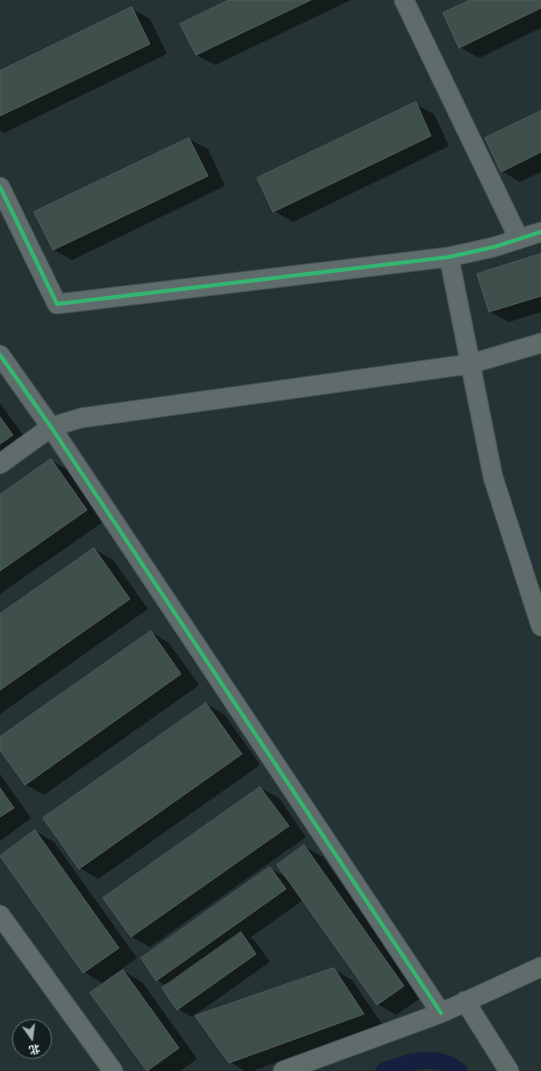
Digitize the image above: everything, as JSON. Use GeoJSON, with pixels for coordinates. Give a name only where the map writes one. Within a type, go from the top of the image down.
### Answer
{"type":"FeatureCollection","features":[{"type":"Feature","properties":{"kind":"street"},"geometry":{"type":"LineString","coordinates":[[404,0],[519,239]]}},
{"type":"Feature","properties":{"kind":"street"},"geometry":{"type":"LineString","coordinates":[[0,187],[57,304],[449,256],[519,239],[541,232]]}},
{"type":"Feature","properties":{"kind":"street"},"geometry":{"type":"LineString","coordinates":[[449,256],[493,477],[541,626]]}},
{"type":"Feature","properties":{"kind":"street"},"geometry":{"type":"LineString","coordinates":[[0,464],[51,427],[81,418],[470,364],[541,343]]}},
{"type":"Feature","properties":{"kind":"street"},"geometry":{"type":"LineString","coordinates":[[0,355],[51,427],[441,1013]]}},
{"type":"Feature","properties":{"kind":"street"},"geometry":{"type":"LineString","coordinates":[[0,915],[113,1071]]}},
{"type":"Feature","properties":{"kind":"street"},"geometry":{"type":"LineString","coordinates":[[283,1071],[441,1013],[541,967]]}},
{"type":"Feature","properties":{"kind":"street"},"geometry":{"type":"LineString","coordinates":[[465,1001],[510,1071]]}},
{"type":"Feature","properties":{"kind":"building"},"geometry":{"type":"Polygon","coordinates":[[[229,0],[311,0],[196,55],[180,24],[229,0]]]}},
{"type":"Feature","properties":{"kind":"building"},"geometry":{"type":"Polygon","coordinates":[[[470,0],[541,0],[541,8],[459,48],[443,13],[470,0]]]}},
{"type":"Feature","properties":{"kind":"building"},"geometry":{"type":"Polygon","coordinates":[[[132,7],[150,44],[0,116],[0,71],[132,7]]]}},
{"type":"Feature","properties":{"kind":"building"},"geometry":{"type":"Polygon","coordinates":[[[416,102],[431,136],[273,212],[257,178],[416,102]]]}},
{"type":"Feature","properties":{"kind":"building"},"geometry":{"type":"Polygon","coordinates":[[[541,111],[541,152],[501,172],[485,138],[541,111]]]}},
{"type":"Feature","properties":{"kind":"building"},"geometry":{"type":"Polygon","coordinates":[[[189,138],[208,176],[53,250],[34,212],[189,138]]]}},
{"type":"Feature","properties":{"kind":"building"},"geometry":{"type":"Polygon","coordinates":[[[541,254],[541,296],[489,312],[477,274],[541,254]]]}},
{"type":"Feature","properties":{"kind":"building"},"geometry":{"type":"Polygon","coordinates":[[[0,417],[13,435],[0,444],[0,417]]]}},
{"type":"Feature","properties":{"kind":"building"},"geometry":{"type":"Polygon","coordinates":[[[51,459],[87,510],[0,571],[0,495],[51,459]]]}},
{"type":"Feature","properties":{"kind":"building"},"geometry":{"type":"Polygon","coordinates":[[[94,548],[130,599],[0,690],[0,614],[94,548]]]}},
{"type":"Feature","properties":{"kind":"building"},"geometry":{"type":"Polygon","coordinates":[[[151,631],[181,674],[25,785],[0,750],[0,737],[151,631]]]}},
{"type":"Feature","properties":{"kind":"building"},"geometry":{"type":"Polygon","coordinates":[[[206,703],[242,754],[79,869],[43,818],[206,703]]]}},
{"type":"Feature","properties":{"kind":"building"},"geometry":{"type":"Polygon","coordinates":[[[260,787],[289,826],[131,937],[103,898],[260,787]]]}},
{"type":"Feature","properties":{"kind":"building"},"geometry":{"type":"Polygon","coordinates":[[[0,788],[14,808],[0,817],[0,788]]]}},
{"type":"Feature","properties":{"kind":"building"},"geometry":{"type":"Polygon","coordinates":[[[35,830],[119,948],[83,973],[0,856],[35,830]]]}},
{"type":"Feature","properties":{"kind":"building"},"geometry":{"type":"Polygon","coordinates":[[[304,845],[404,986],[377,1005],[277,865],[304,845]]]}},
{"type":"Feature","properties":{"kind":"building"},"geometry":{"type":"Polygon","coordinates":[[[270,867],[286,889],[156,981],[141,958],[270,867]]]}},
{"type":"Feature","properties":{"kind":"building"},"geometry":{"type":"Polygon","coordinates":[[[241,932],[256,954],[177,1010],[162,988],[241,932]]]}},
{"type":"Feature","properties":{"kind":"building"},"geometry":{"type":"Polygon","coordinates":[[[334,968],[364,1014],[229,1063],[195,1016],[334,968]]]}},
{"type":"Feature","properties":{"kind":"building"},"geometry":{"type":"Polygon","coordinates":[[[123,970],[179,1048],[147,1071],[90,993],[123,970]]]}},
{"type":"Feature","properties":{"kind":"waterway"},"geometry":{"type":"LineString","coordinates":[[384,1071],[422,1060],[441,1062],[450,1065],[459,1071]]}},
{"type":"Feature","properties":{"kind":"cycle path"},"geometry":{"type":"LineString","coordinates":[[0,187],[57,304],[449,257],[494,247],[541,232]]}},
{"type":"Feature","properties":{"kind":"cycle path"},"geometry":{"type":"LineString","coordinates":[[0,355],[51,427],[441,1013]]}}]}
